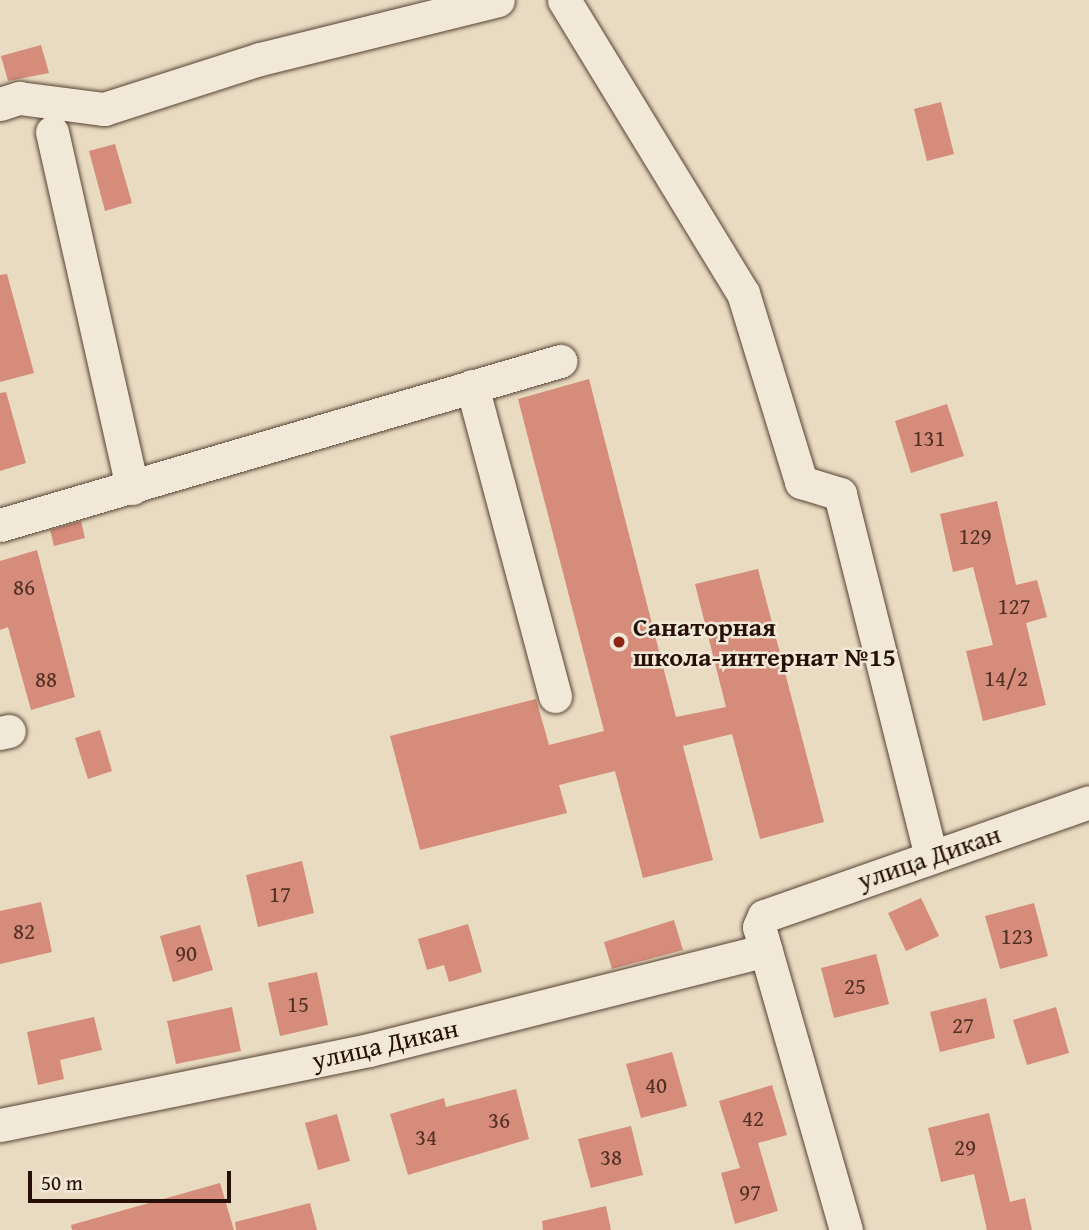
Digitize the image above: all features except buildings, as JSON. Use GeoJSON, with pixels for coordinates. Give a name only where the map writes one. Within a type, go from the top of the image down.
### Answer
{"type":"FeatureCollection","features":[{"type":"Feature","properties":{"kind":"street"},"geometry":{"type":"LineString","coordinates":[[0,104],[19,98],[104,109],[260,59],[498,0]]}},
{"type":"Feature","properties":{"kind":"street"},"geometry":{"type":"LineString","coordinates":[[564,0],[743,293],[801,482],[840,494],[931,856]]}},
{"type":"Feature","properties":{"kind":"street"},"geometry":{"type":"LineString","coordinates":[[52,132],[136,487]]}},
{"type":"Feature","properties":{"kind":"street"},"geometry":{"type":"LineString","coordinates":[[0,525],[559,361]]}},
{"type":"Feature","properties":{"kind":"street"},"geometry":{"type":"LineString","coordinates":[[472,386],[555,696]]}},
{"type":"Feature","properties":{"kind":"street","name":"улица Дикан"},"geometry":{"type":"LineString","coordinates":[[846,1230],[759,928],[772,911],[1089,802]]}},
{"type":"Feature","properties":{"kind":"street","name":"улица Дикан"},"geometry":{"type":"LineString","coordinates":[[0,1125],[369,1050],[766,950]]}},
{"type":"Feature","properties":{"kind":"place","name":"Санаторная школа-интернат №15"},"geometry":{"type":"Point","coordinates":[619,642]}}]}
